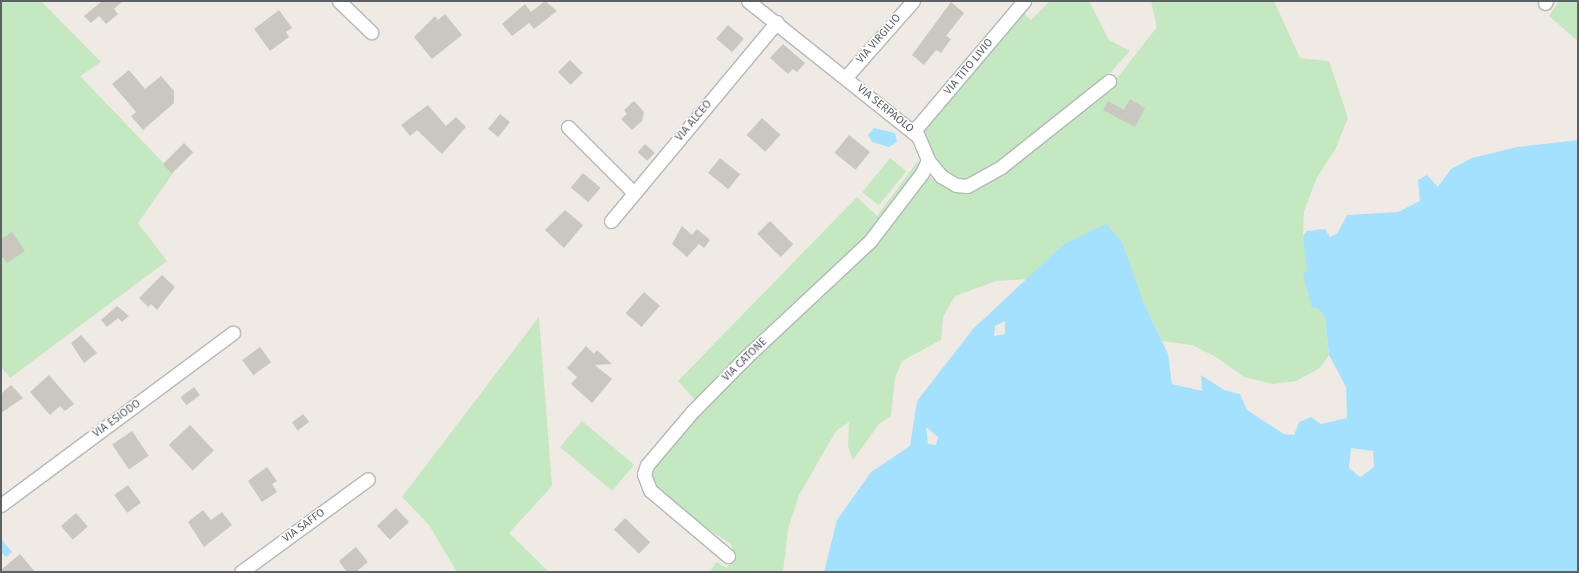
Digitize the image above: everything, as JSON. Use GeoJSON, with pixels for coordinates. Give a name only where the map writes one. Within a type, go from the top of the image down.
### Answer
{"type":"FeatureCollection","features":[{"type":"Feature","properties":{"kind":"street"},"geometry":{"type":"LineString","coordinates":[[339,1],[371,32]]}},
{"type":"Feature","properties":{"kind":"street","name":"VIA SERPAOLO"},"geometry":{"type":"LineString","coordinates":[[748,1],[777,22],[913,132],[928,160],[949,182],[967,186],[1001,167],[1109,81]]}},
{"type":"Feature","properties":{"kind":"street","name":"VIA VIRGILIO"},"geometry":{"type":"LineString","coordinates":[[846,77],[912,1]]}},
{"type":"Feature","properties":{"kind":"street","name":"VIA TITO LIVIO"},"geometry":{"type":"LineString","coordinates":[[913,132],[1024,1]]}},
{"type":"Feature","properties":{"kind":"street","name":"VIA ALCEO"},"geometry":{"type":"LineString","coordinates":[[611,221],[777,22]]}},
{"type":"Feature","properties":{"kind":"street"},"geometry":{"type":"LineString","coordinates":[[568,128],[634,193]]}},
{"type":"Feature","properties":{"kind":"street","name":"VIA CATONE"},"geometry":{"type":"LineString","coordinates":[[728,556],[650,490],[644,474],[647,465],[692,412],[746,357],[870,241],[922,174],[928,160]]}},
{"type":"Feature","properties":{"kind":"street","name":"VIA ESIODO"},"geometry":{"type":"LineString","coordinates":[[1,504],[233,333]]}},
{"type":"Feature","properties":{"kind":"street","name":"VIA SAFFO"},"geometry":{"type":"LineString","coordinates":[[241,572],[368,479]]}},
{"type":"Feature","properties":{"kind":"green space"},"geometry":{"type":"Polygon","coordinates":[[[1,1],[41,1],[101,62],[80,76],[173,173],[138,223],[167,261],[10,378],[1,367],[1,1]]]}},
{"type":"Feature","properties":{"kind":"green space"},"geometry":{"type":"Polygon","coordinates":[[[1050,1],[1089,1],[1109,40],[1130,51],[1101,83],[1026,143],[968,181],[951,177],[931,150],[924,128],[1022,11],[1031,20],[1050,1]]]}},
{"type":"Feature","properties":{"kind":"green space"},"geometry":{"type":"Polygon","coordinates":[[[1151,1],[1274,1],[1300,58],[1329,61],[1348,118],[1335,150],[1317,177],[1304,211],[1303,236],[1317,308],[1325,318],[1329,355],[1320,368],[1296,381],[1273,384],[1244,377],[1216,357],[1192,345],[1162,341],[1143,301],[1064,244],[1028,279],[996,281],[955,296],[943,317],[941,340],[902,361],[895,378],[891,416],[879,424],[853,460],[848,446],[849,422],[836,431],[799,495],[788,529],[783,572],[710,572],[716,562],[727,568],[735,555],[731,544],[675,507],[650,480],[651,470],[672,442],[928,176],[955,193],[968,192],[1005,172],[1102,93],[1111,92],[1114,82],[1157,27],[1151,1]]]}},
{"type":"Feature","properties":{"kind":"green space"},"geometry":{"type":"Polygon","coordinates":[[[1559,1],[1578,1],[1578,41],[1549,16],[1559,1]]]}},
{"type":"Feature","properties":{"kind":"green space"},"geometry":{"type":"Polygon","coordinates":[[[890,158],[906,171],[879,205],[862,192],[890,158]]]}},
{"type":"Feature","properties":{"kind":"green space"},"geometry":{"type":"Polygon","coordinates":[[[918,161],[918,170],[884,220],[699,399],[694,399],[678,381],[857,197],[877,216],[918,161]]]}},
{"type":"Feature","properties":{"kind":"green space"},"geometry":{"type":"Polygon","coordinates":[[[539,317],[552,486],[509,533],[549,572],[457,572],[429,525],[402,497],[539,317]]]}},
{"type":"Feature","properties":{"kind":"green space"},"geometry":{"type":"Polygon","coordinates":[[[582,421],[634,465],[612,491],[560,447],[582,421]]]}},
{"type":"Feature","properties":{"kind":"water"},"geometry":{"type":"Polygon","coordinates":[[[874,128],[895,133],[897,142],[889,147],[872,142],[868,135],[874,128]]]}},
{"type":"Feature","properties":{"kind":"water"},"geometry":{"type":"Polygon","coordinates":[[[1578,140],[1578,572],[824,572],[837,520],[871,472],[910,446],[917,401],[973,329],[1064,244],[1106,224],[1122,242],[1143,301],[1168,354],[1172,384],[1202,391],[1201,375],[1224,390],[1240,394],[1247,410],[1284,434],[1294,435],[1299,422],[1311,417],[1321,424],[1347,418],[1346,387],[1329,355],[1325,318],[1317,308],[1312,308],[1303,274],[1307,270],[1303,236],[1307,231],[1325,229],[1330,237],[1337,234],[1347,215],[1398,212],[1420,201],[1418,180],[1427,175],[1438,187],[1451,169],[1472,158],[1517,147],[1578,140]],[[1005,321],[995,326],[994,336],[1005,334],[1005,321]],[[926,427],[928,444],[936,445],[938,437],[926,427]],[[1351,448],[1349,468],[1360,477],[1374,467],[1373,451],[1351,448]]]}},
{"type":"Feature","properties":{"kind":"water"},"geometry":{"type":"Polygon","coordinates":[[[1,539],[12,552],[6,557],[1,552],[1,539]]]}},
{"type":"Feature","properties":{"kind":"building"},"geometry":{"type":"Polygon","coordinates":[[[102,1],[123,1],[114,9],[118,14],[106,24],[99,16],[91,23],[84,16],[102,1]]]}},
{"type":"Feature","properties":{"kind":"building"},"geometry":{"type":"Polygon","coordinates":[[[545,1],[557,11],[534,29],[529,23],[512,36],[502,24],[525,4],[531,12],[545,1]]]}},
{"type":"Feature","properties":{"kind":"building"},"geometry":{"type":"Polygon","coordinates":[[[951,2],[964,13],[946,36],[951,39],[941,53],[936,50],[924,65],[912,55],[951,2]]]}},
{"type":"Feature","properties":{"kind":"building"},"geometry":{"type":"Polygon","coordinates":[[[279,10],[292,28],[286,32],[289,37],[270,51],[254,29],[279,10]]]}},
{"type":"Feature","properties":{"kind":"building"},"geometry":{"type":"Polygon","coordinates":[[[445,14],[462,35],[432,59],[414,37],[435,16],[438,20],[445,14]]]}},
{"type":"Feature","properties":{"kind":"building"},"geometry":{"type":"Polygon","coordinates":[[[728,25],[744,39],[732,52],[716,39],[728,25]]]}},
{"type":"Feature","properties":{"kind":"building"},"geometry":{"type":"Polygon","coordinates":[[[783,44],[805,63],[797,72],[793,69],[788,74],[770,58],[783,44]]]}},
{"type":"Feature","properties":{"kind":"building"},"geometry":{"type":"Polygon","coordinates":[[[570,60],[583,73],[571,85],[558,72],[570,60]]]}},
{"type":"Feature","properties":{"kind":"building"},"geometry":{"type":"Polygon","coordinates":[[[129,70],[145,89],[161,76],[174,91],[174,103],[143,130],[131,116],[136,112],[112,84],[129,70]]]}},
{"type":"Feature","properties":{"kind":"building"},"geometry":{"type":"Polygon","coordinates":[[[1130,99],[1145,108],[1135,127],[1103,110],[1108,101],[1124,110],[1130,99]]]}},
{"type":"Feature","properties":{"kind":"building"},"geometry":{"type":"Polygon","coordinates":[[[634,101],[644,112],[642,121],[632,130],[621,119],[627,114],[624,110],[634,101]]]}},
{"type":"Feature","properties":{"kind":"building"},"geometry":{"type":"Polygon","coordinates":[[[428,105],[446,126],[456,117],[466,127],[442,154],[417,130],[410,136],[401,125],[428,105]]]}},
{"type":"Feature","properties":{"kind":"building"},"geometry":{"type":"Polygon","coordinates":[[[500,114],[510,122],[498,137],[488,129],[500,114]]]}},
{"type":"Feature","properties":{"kind":"building"},"geometry":{"type":"Polygon","coordinates":[[[762,118],[781,135],[765,152],[747,135],[762,118]]]}},
{"type":"Feature","properties":{"kind":"building"},"geometry":{"type":"Polygon","coordinates":[[[849,135],[870,152],[856,170],[835,153],[849,135]]]}},
{"type":"Feature","properties":{"kind":"building"},"geometry":{"type":"Polygon","coordinates":[[[184,143],[193,152],[172,173],[163,164],[184,143]]]}},
{"type":"Feature","properties":{"kind":"building"},"geometry":{"type":"Polygon","coordinates":[[[645,144],[655,153],[647,161],[638,152],[645,144]]]}},
{"type":"Feature","properties":{"kind":"building"},"geometry":{"type":"Polygon","coordinates":[[[720,158],[740,174],[728,189],[708,173],[720,158]]]}},
{"type":"Feature","properties":{"kind":"building"},"geometry":{"type":"Polygon","coordinates":[[[583,173],[601,188],[588,202],[571,188],[583,173]]]}},
{"type":"Feature","properties":{"kind":"building"},"geometry":{"type":"Polygon","coordinates":[[[565,210],[583,225],[564,248],[545,230],[565,210]]]}},
{"type":"Feature","properties":{"kind":"building"},"geometry":{"type":"Polygon","coordinates":[[[770,221],[793,244],[781,257],[757,234],[770,221]]]}},
{"type":"Feature","properties":{"kind":"building"},"geometry":{"type":"Polygon","coordinates":[[[682,226],[692,235],[697,229],[710,240],[704,248],[699,244],[687,257],[672,244],[682,226]]]}},
{"type":"Feature","properties":{"kind":"building"},"geometry":{"type":"Polygon","coordinates":[[[12,232],[25,251],[7,263],[1,255],[1,239],[12,232]]]}},
{"type":"Feature","properties":{"kind":"building"},"geometry":{"type":"Polygon","coordinates":[[[162,275],[175,287],[157,310],[151,304],[148,307],[139,298],[162,275]]]}},
{"type":"Feature","properties":{"kind":"building"},"geometry":{"type":"Polygon","coordinates":[[[644,292],[660,306],[641,327],[626,313],[644,292]]]}},
{"type":"Feature","properties":{"kind":"building"},"geometry":{"type":"Polygon","coordinates":[[[117,306],[129,316],[122,322],[118,318],[107,327],[101,320],[117,306]]]}},
{"type":"Feature","properties":{"kind":"building"},"geometry":{"type":"Polygon","coordinates":[[[81,335],[97,353],[84,363],[71,343],[81,335]]]}},
{"type":"Feature","properties":{"kind":"building"},"geometry":{"type":"Polygon","coordinates":[[[586,346],[594,354],[597,350],[612,364],[595,365],[612,379],[592,403],[571,384],[577,377],[567,368],[586,346]]]}},
{"type":"Feature","properties":{"kind":"building"},"geometry":{"type":"Polygon","coordinates":[[[260,347],[271,362],[253,375],[242,360],[260,347]]]}},
{"type":"Feature","properties":{"kind":"building"},"geometry":{"type":"Polygon","coordinates":[[[49,375],[74,404],[65,411],[60,406],[50,415],[30,392],[49,375]]]}},
{"type":"Feature","properties":{"kind":"building"},"geometry":{"type":"Polygon","coordinates":[[[11,385],[23,398],[1,413],[1,394],[11,385]]]}},
{"type":"Feature","properties":{"kind":"building"},"geometry":{"type":"Polygon","coordinates":[[[194,387],[200,395],[186,405],[180,397],[194,387]]]}},
{"type":"Feature","properties":{"kind":"building"},"geometry":{"type":"Polygon","coordinates":[[[303,414],[309,422],[298,430],[292,422],[303,414]]]}},
{"type":"Feature","properties":{"kind":"building"},"geometry":{"type":"Polygon","coordinates":[[[190,425],[214,451],[193,470],[169,445],[190,425]]]}},
{"type":"Feature","properties":{"kind":"building"},"geometry":{"type":"Polygon","coordinates":[[[132,431],[149,456],[129,469],[112,444],[132,431]]]}},
{"type":"Feature","properties":{"kind":"building"},"geometry":{"type":"Polygon","coordinates":[[[267,467],[277,481],[272,484],[277,492],[262,502],[248,481],[267,467]]]}},
{"type":"Feature","properties":{"kind":"building"},"geometry":{"type":"Polygon","coordinates":[[[128,485],[141,503],[127,513],[114,495],[128,485]]]}},
{"type":"Feature","properties":{"kind":"building"},"geometry":{"type":"Polygon","coordinates":[[[396,508],[409,522],[390,540],[377,526],[396,508]]]}},
{"type":"Feature","properties":{"kind":"building"},"geometry":{"type":"Polygon","coordinates":[[[203,510],[211,520],[222,512],[232,525],[204,547],[188,522],[203,510]]]}},
{"type":"Feature","properties":{"kind":"building"},"geometry":{"type":"Polygon","coordinates":[[[76,513],[88,527],[73,540],[61,526],[76,513]]]}},
{"type":"Feature","properties":{"kind":"building"},"geometry":{"type":"Polygon","coordinates":[[[625,518],[650,542],[639,554],[614,530],[625,518]]]}},
{"type":"Feature","properties":{"kind":"building"},"geometry":{"type":"Polygon","coordinates":[[[356,547],[368,562],[356,572],[347,572],[339,561],[356,547]]]}},
{"type":"Feature","properties":{"kind":"building"},"geometry":{"type":"Polygon","coordinates":[[[20,554],[35,572],[1,572],[1,570],[20,554]]]}}]}
